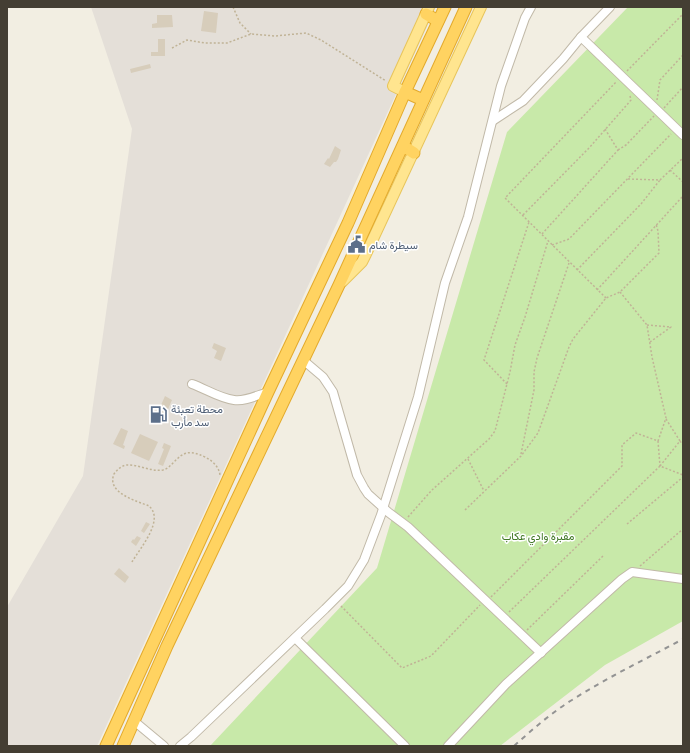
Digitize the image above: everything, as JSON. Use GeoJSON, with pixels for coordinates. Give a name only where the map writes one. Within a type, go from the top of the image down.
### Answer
{"type":"FeatureCollection","features":[{"type":"Feature","properties":{"kind":"highway"},"geometry":{"type":"LineString","coordinates":[[106,746],[268,392],[338,244],[405,92],[445,7]]}},
{"type":"Feature","properties":{"kind":"highway"},"geometry":{"type":"LineString","coordinates":[[123,746],[167,646],[340,285],[466,7]]}},
{"type":"Feature","properties":{"kind":"highway"},"geometry":{"type":"LineString","coordinates":[[427,10],[438,21]]}},
{"type":"Feature","properties":{"kind":"highway"},"geometry":{"type":"LineString","coordinates":[[405,92],[423,100]]}},
{"type":"Feature","properties":{"kind":"highway"},"geometry":{"type":"LineString","coordinates":[[403,146],[414,153]]}},
{"type":"Feature","properties":{"kind":"main road"},"geometry":{"type":"LineString","coordinates":[[340,285],[362,262],[481,7]]}},
{"type":"Feature","properties":{"kind":"main road"},"geometry":{"type":"LineString","coordinates":[[405,92],[392,86],[427,10]]}},
{"type":"Feature","properties":{"kind":"street"},"geometry":{"type":"LineString","coordinates":[[180,746],[191,738],[348,586],[364,560],[383,508],[418,397],[445,283],[468,217],[494,120],[501,86],[525,18],[531,7]]}},
{"type":"Feature","properties":{"kind":"street"},"geometry":{"type":"LineString","coordinates":[[494,120],[523,101],[610,7]]}},
{"type":"Feature","properties":{"kind":"street"},"geometry":{"type":"LineString","coordinates":[[581,37],[683,135]]}},
{"type":"Feature","properties":{"kind":"street"},"geometry":{"type":"LineString","coordinates":[[303,360],[323,377],[333,392],[360,482],[368,494],[404,524],[541,653]]}},
{"type":"Feature","properties":{"kind":"street"},"geometry":{"type":"LineString","coordinates":[[192,384],[234,401],[268,392]]}},
{"type":"Feature","properties":{"kind":"street"},"geometry":{"type":"LineString","coordinates":[[448,746],[506,684],[616,583],[632,572],[683,579]]}},
{"type":"Feature","properties":{"kind":"street"},"geometry":{"type":"LineString","coordinates":[[295,638],[405,746]]}},
{"type":"Feature","properties":{"kind":"street"},"geometry":{"type":"LineString","coordinates":[[134,721],[164,746]]}},
{"type":"Feature","properties":{"kind":"path"},"geometry":{"type":"LineString","coordinates":[[234,7],[240,23],[251,34]]}},
{"type":"Feature","properties":{"kind":"path"},"geometry":{"type":"LineString","coordinates":[[606,298],[505,198],[683,14]]}},
{"type":"Feature","properties":{"kind":"path"},"geometry":{"type":"LineString","coordinates":[[172,48],[187,40],[205,43],[227,43],[251,34],[275,36],[306,33],[322,40],[392,86]]}},
{"type":"Feature","properties":{"kind":"path"},"geometry":{"type":"LineString","coordinates":[[659,112],[658,100],[660,80],[683,55]]}},
{"type":"Feature","properties":{"kind":"path"},"geometry":{"type":"LineString","coordinates":[[523,216],[590,147],[631,100],[629,84]]}},
{"type":"Feature","properties":{"kind":"path"},"geometry":{"type":"LineString","coordinates":[[542,234],[618,150],[626,145],[683,87]]}},
{"type":"Feature","properties":{"kind":"path"},"geometry":{"type":"LineString","coordinates":[[552,245],[569,239],[676,128]]}},
{"type":"Feature","properties":{"kind":"path"},"geometry":{"type":"LineString","coordinates":[[605,129],[618,150]]}},
{"type":"Feature","properties":{"kind":"path"},"geometry":{"type":"LineString","coordinates":[[577,270],[641,204],[660,180],[683,158]]}},
{"type":"Feature","properties":{"kind":"path"},"geometry":{"type":"LineString","coordinates":[[670,170],[683,182]]}},
{"type":"Feature","properties":{"kind":"path"},"geometry":{"type":"LineString","coordinates":[[628,179],[660,180]]}},
{"type":"Feature","properties":{"kind":"path"},"geometry":{"type":"LineString","coordinates":[[597,290],[683,196]]}},
{"type":"Feature","properties":{"kind":"path"},"geometry":{"type":"LineString","coordinates":[[507,384],[484,360],[529,222]]}},
{"type":"Feature","properties":{"kind":"path"},"geometry":{"type":"LineString","coordinates":[[465,510],[520,456],[538,433],[573,339],[606,298],[620,292],[659,253],[658,231],[656,224]]}},
{"type":"Feature","properties":{"kind":"path"},"geometry":{"type":"LineString","coordinates":[[404,524],[415,508],[432,490],[468,459],[489,439],[494,431],[510,372],[515,345],[548,241]]}},
{"type":"Feature","properties":{"kind":"path"},"geometry":{"type":"LineString","coordinates":[[520,456],[534,390],[534,372],[537,358],[570,262]]}},
{"type":"Feature","properties":{"kind":"path"},"geometry":{"type":"LineString","coordinates":[[620,292],[647,325],[666,418],[683,446]]}},
{"type":"Feature","properties":{"kind":"path"},"geometry":{"type":"LineString","coordinates":[[647,325],[671,327],[650,342]]}},
{"type":"Feature","properties":{"kind":"path"},"geometry":{"type":"LineString","coordinates":[[660,466],[658,441],[666,418]]}},
{"type":"Feature","properties":{"kind":"path"},"geometry":{"type":"LineString","coordinates":[[341,606],[402,668],[431,656],[622,466],[622,445],[636,433],[658,441]]}},
{"type":"Feature","properties":{"kind":"path"},"geometry":{"type":"LineString","coordinates":[[503,617],[660,466],[680,441]]}},
{"type":"Feature","properties":{"kind":"path"},"geometry":{"type":"LineString","coordinates":[[132,562],[154,525],[155,517],[153,509],[149,506],[118,492],[114,486],[113,480],[114,475],[119,468],[124,465],[134,465],[162,470],[168,468],[182,455],[188,452],[196,453],[210,460],[219,470],[220,477]]}},
{"type":"Feature","properties":{"kind":"path"},"geometry":{"type":"LineString","coordinates":[[468,459],[484,492]]}},
{"type":"Feature","properties":{"kind":"path"},"geometry":{"type":"LineString","coordinates":[[627,524],[683,476],[660,466]]}},
{"type":"Feature","properties":{"kind":"path"},"geometry":{"type":"LineString","coordinates":[[632,572],[683,529]]}},
{"type":"Feature","properties":{"kind":"path"},"geometry":{"type":"LineString","coordinates":[[521,635],[603,556]]}},
{"type":"Feature","properties":{"kind":"shaded area"},"geometry":{"type":"Polygon","coordinates":[[[91,7],[436,7],[97,746],[7,746],[7,607],[83,476],[132,129],[91,7]]]}},
{"type":"Feature","properties":{"kind":"green space","name":"مقبرة وادي عكاب"},"geometry":{"type":"Polygon","coordinates":[[[628,7],[683,7],[683,621],[605,665],[500,746],[210,746],[377,568],[507,132],[628,7]]]}},
{"type":"Feature","properties":{"kind":"building"},"geometry":{"type":"Polygon","coordinates":[[[204,11],[218,13],[216,33],[201,31],[204,11]]]}},
{"type":"Feature","properties":{"kind":"building"},"geometry":{"type":"Polygon","coordinates":[[[157,15],[172,15],[173,27],[152,28],[152,24],[157,23],[157,15]]]}},
{"type":"Feature","properties":{"kind":"building"},"geometry":{"type":"Polygon","coordinates":[[[158,39],[165,39],[165,56],[151,56],[151,52],[158,52],[158,39]]]}},
{"type":"Feature","properties":{"kind":"building"},"geometry":{"type":"Polygon","coordinates":[[[150,64],[151,68],[131,73],[130,69],[150,64]]]}},
{"type":"Feature","properties":{"kind":"building"},"geometry":{"type":"Polygon","coordinates":[[[335,146],[341,150],[338,159],[330,167],[324,164],[328,158],[329,159],[335,146]]]}},
{"type":"Feature","properties":{"kind":"building"},"geometry":{"type":"Polygon","coordinates":[[[214,343],[226,348],[221,361],[214,358],[217,351],[212,348],[214,343]]]}},
{"type":"Feature","properties":{"kind":"building"},"geometry":{"type":"Polygon","coordinates":[[[165,396],[172,400],[162,423],[155,419],[165,396]]]}},
{"type":"Feature","properties":{"kind":"building"},"geometry":{"type":"Polygon","coordinates":[[[121,428],[128,431],[123,445],[125,446],[124,449],[113,444],[121,428]]]}},
{"type":"Feature","properties":{"kind":"building"},"geometry":{"type":"Polygon","coordinates":[[[140,434],[158,442],[149,461],[131,453],[140,434]]]}},
{"type":"Feature","properties":{"kind":"building"},"geometry":{"type":"Polygon","coordinates":[[[164,443],[171,446],[163,466],[158,464],[164,449],[162,448],[164,443]]]}},
{"type":"Feature","properties":{"kind":"building"},"geometry":{"type":"Polygon","coordinates":[[[146,522],[150,524],[144,533],[141,531],[146,522]]]}},
{"type":"Feature","properties":{"kind":"building"},"geometry":{"type":"Polygon","coordinates":[[[137,536],[141,538],[136,546],[131,542],[137,536]]]}},
{"type":"Feature","properties":{"kind":"building"},"geometry":{"type":"Polygon","coordinates":[[[119,568],[129,577],[125,583],[114,574],[119,568]]]}},
{"type":"Feature","properties":{"kind":"railway"},"geometry":{"type":"LineString","coordinates":[[514,746],[535,727],[564,705],[613,676],[683,639]]}},
{"type":"Feature","properties":{"kind":"place","name":"سيطرة شام"},"geometry":{"type":"Point","coordinates":[356,245]}},
{"type":"Feature","properties":{"kind":"place","name":"محطة تعبئة سد مأرب"},"geometry":{"type":"Point","coordinates":[158,415]}}]}
